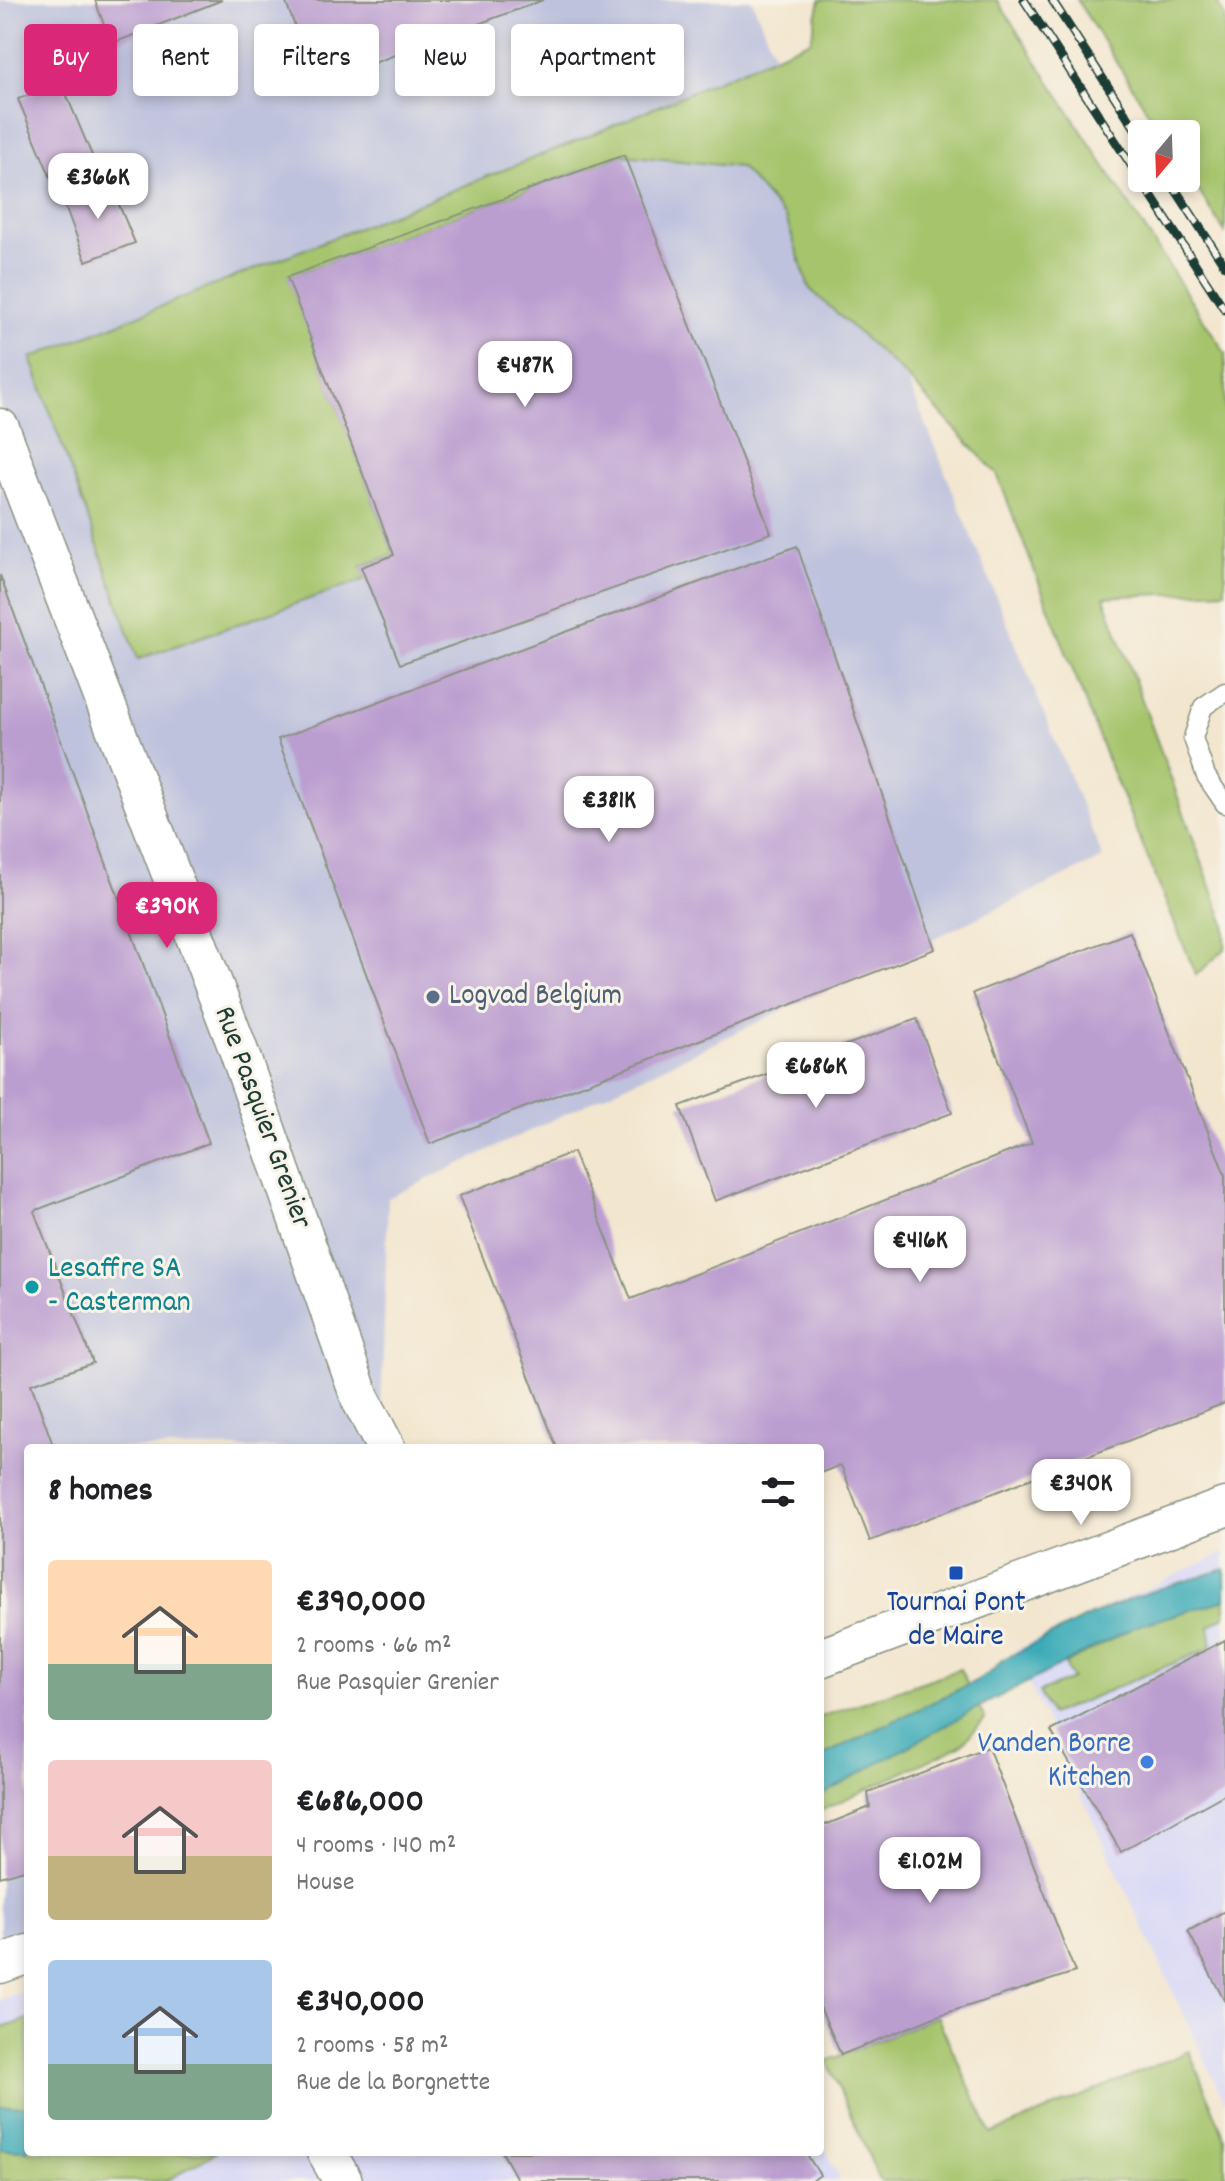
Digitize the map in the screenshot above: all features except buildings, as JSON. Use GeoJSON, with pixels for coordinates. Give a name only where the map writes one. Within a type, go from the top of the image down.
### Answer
{"type":"FeatureCollection","features":[{"type":"Feature","properties":{"kind":"street","name":"Rue Pasquier Grenier"},"geometry":{"type":"LineString","coordinates":[[0,428],[237,1046],[360,1398],[384,1444]]}},
{"type":"Feature","properties":{"kind":"street"},"geometry":{"type":"LineString","coordinates":[[824,1657],[1225,1507]]}},
{"type":"Feature","properties":{"kind":"street"},"geometry":{"type":"LineString","coordinates":[[0,1964],[24,1955]]}},
{"type":"Feature","properties":{"kind":"street"},"geometry":{"type":"LineString","coordinates":[[328,2156],[343,2181]]}},
{"type":"Feature","properties":{"kind":"lane"},"geometry":{"type":"LineString","coordinates":[[1225,692],[1203,707],[1193,738],[1206,776],[1225,804]]}},
{"type":"Feature","properties":{"kind":"shaded area"},"geometry":{"type":"Polygon","coordinates":[[[0,0],[752,0],[1103,858],[388,1198],[380,1444],[24,1444],[24,1932],[0,1944],[0,0]]]}},
{"type":"Feature","properties":{"kind":"shaded area"},"geometry":{"type":"Polygon","coordinates":[[[1225,1552],[1225,2103],[1014,1651],[1225,1552]]]}},
{"type":"Feature","properties":{"kind":"shaded area"},"geometry":{"type":"Polygon","coordinates":[[[24,1991],[24,2156],[824,2156],[824,2145],[840,2181],[0,2181],[0,2000],[24,1991]]]}},
{"type":"Feature","properties":{"kind":"green space"},"geometry":{"type":"Polygon","coordinates":[[[820,0],[997,0],[1225,353],[1225,591],[1104,597],[1225,925],[1225,949],[1196,975],[1112,771],[997,474],[906,376],[809,288],[786,218],[740,167],[624,155],[288,277],[394,555],[361,566],[366,579],[138,659],[31,358],[589,136],[811,40],[820,0]]]}},
{"type":"Feature","properties":{"kind":"green space"},"geometry":{"type":"Polygon","coordinates":[[[1077,0],[1215,0],[1225,17],[1225,232],[1199,192],[1200,120],[1153,120],[1077,0]]]}},
{"type":"Feature","properties":{"kind":"green space"},"geometry":{"type":"Polygon","coordinates":[[[1225,1600],[1225,1616],[1209,1626],[1212,1647],[1051,1715],[1039,1692],[1072,1679],[1065,1664],[1137,1626],[1225,1600]]]}},
{"type":"Feature","properties":{"kind":"green space"},"geometry":{"type":"Polygon","coordinates":[[[960,1669],[968,1685],[824,1755],[824,1716],[960,1669]]]}},
{"type":"Feature","properties":{"kind":"green space"},"geometry":{"type":"Polygon","coordinates":[[[979,1707],[985,1719],[960,1746],[824,1809],[824,1793],[979,1707]]]}},
{"type":"Feature","properties":{"kind":"green space"},"geometry":{"type":"Polygon","coordinates":[[[937,2016],[991,2134],[1189,2051],[1225,2138],[1225,2181],[880,2181],[827,2061],[937,2016]]]}},
{"type":"Feature","properties":{"kind":"green space"},"geometry":{"type":"Polygon","coordinates":[[[24,2020],[24,2106],[0,2106],[0,2029],[24,2020]]]}},
{"type":"Feature","properties":{"kind":"green space"},"geometry":{"type":"Polygon","coordinates":[[[0,2149],[24,2150],[24,2156],[210,2156],[166,2181],[0,2181],[0,2149]]]}},
{"type":"Feature","properties":{"kind":"water"},"geometry":{"type":"Polygon","coordinates":[[[1225,1569],[1225,1600],[1137,1626],[979,1707],[824,1794],[824,1755],[968,1685],[991,1672],[1002,1660],[1091,1615],[1149,1592],[1225,1569]]]}},
{"type":"Feature","properties":{"kind":"water"},"geometry":{"type":"Polygon","coordinates":[[[0,2106],[24,2106],[24,2150],[0,2149],[0,2106]]]}},
{"type":"Feature","properties":{"kind":"railway"},"geometry":{"type":"LineString","coordinates":[[1024,0],[1225,310]]}},
{"type":"Feature","properties":{"kind":"railway"},"geometry":{"type":"LineString","coordinates":[[1052,0],[1130,120]]}},
{"type":"Feature","properties":{"kind":"railway"},"geometry":{"type":"LineString","coordinates":[[1177,192],[1225,266]]}},
{"type":"Feature","properties":{"kind":"place","name":"Logvad Belgium"},"geometry":{"type":"Point","coordinates":[433,997]}},
{"type":"Feature","properties":{"kind":"place","name":"Lesaffre SA - Casterman"},"geometry":{"type":"Point","coordinates":[32,1287]}},
{"type":"Feature","properties":{"kind":"place","name":"Tournai Pont de Maire"},"geometry":{"type":"Point","coordinates":[956,1573]}},
{"type":"Feature","properties":{"kind":"place","name":"Vanden Borre Kitchen"},"geometry":{"type":"Point","coordinates":[1147,1762]}}]}
